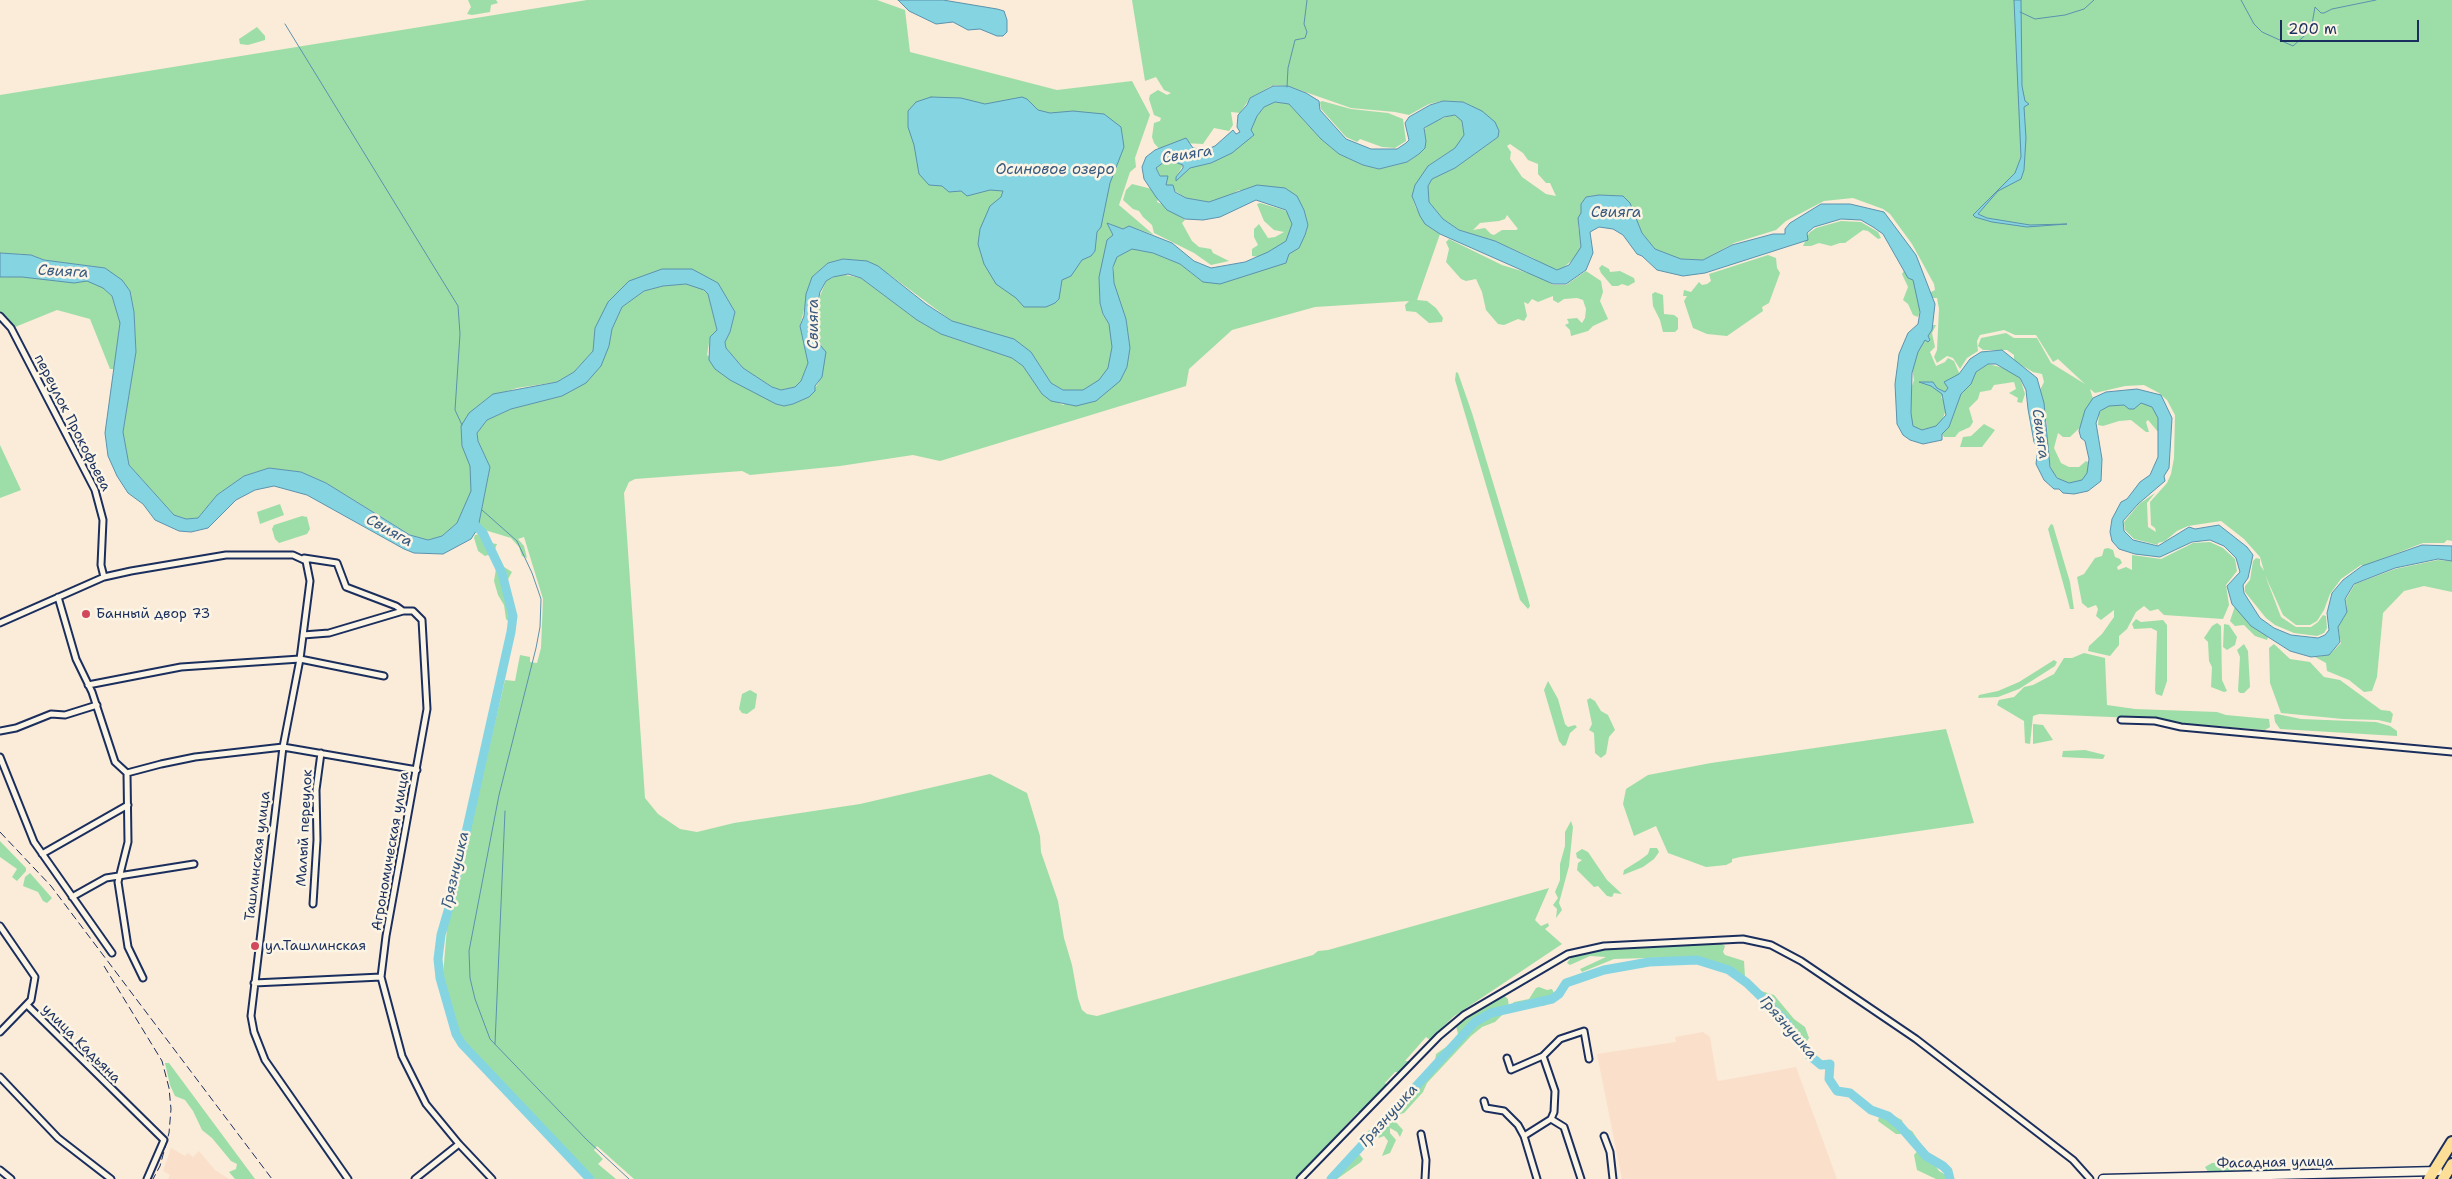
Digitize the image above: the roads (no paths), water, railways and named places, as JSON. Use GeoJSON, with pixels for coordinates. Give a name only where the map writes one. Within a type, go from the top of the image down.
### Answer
{"type":"FeatureCollection","features":[{"type":"Feature","properties":{"kind":"highway"},"geometry":{"type":"LineString","coordinates":[[2431,1175],[2452,1142]]}},
{"type":"Feature","properties":{"kind":"main road","name":"Фасадная улица"},"geometry":{"type":"LineString","coordinates":[[2103,1179],[2431,1175],[2449,1171]]}},
{"type":"Feature","properties":{"kind":"street","name":"переулок Прокофьева"},"geometry":{"type":"LineString","coordinates":[[0,316],[11,328],[95,490],[103,520],[101,565],[104,577]]}},
{"type":"Feature","properties":{"kind":"street"},"geometry":{"type":"LineString","coordinates":[[0,623],[104,577],[167,564],[226,555],[286,554],[338,563],[346,588],[403,611]]}},
{"type":"Feature","properties":{"kind":"street","name":"Ташлинская улица"},"geometry":{"type":"LineString","coordinates":[[304,558],[308,565],[310,581],[300,659],[284,747],[251,1016],[260,1050],[270,1068],[348,1179]]}},
{"type":"Feature","properties":{"kind":"street"},"geometry":{"type":"LineString","coordinates":[[58,597],[76,659],[97,705],[115,762],[127,773],[128,842],[118,877],[128,947],[143,978]]}},
{"type":"Feature","properties":{"kind":"street"},"geometry":{"type":"LineString","coordinates":[[303,634],[329,633],[403,611]]}},
{"type":"Feature","properties":{"kind":"street","name":"Агрономическая улица"},"geometry":{"type":"LineString","coordinates":[[403,611],[413,612],[422,620],[427,710],[386,936],[381,977],[402,1056],[426,1104],[458,1144],[492,1179]]}},
{"type":"Feature","properties":{"kind":"street"},"geometry":{"type":"LineString","coordinates":[[88,685],[181,667],[300,659],[384,676]]}},
{"type":"Feature","properties":{"kind":"street"},"geometry":{"type":"LineString","coordinates":[[0,731],[16,728],[51,714],[65,714],[97,705]]}},
{"type":"Feature","properties":{"kind":"street"},"geometry":{"type":"LineString","coordinates":[[2121,720],[2155,721],[2181,727],[2452,752]]}},
{"type":"Feature","properties":{"kind":"street"},"geometry":{"type":"LineString","coordinates":[[127,773],[195,757],[284,747],[417,770]]}},
{"type":"Feature","properties":{"kind":"street","name":"Малый переулок"},"geometry":{"type":"LineString","coordinates":[[312,904],[317,840],[316,790],[321,753]]}},
{"type":"Feature","properties":{"kind":"street"},"geometry":{"type":"LineString","coordinates":[[0,757],[34,842],[112,953]]}},
{"type":"Feature","properties":{"kind":"street"},"geometry":{"type":"LineString","coordinates":[[42,854],[128,805]]}},
{"type":"Feature","properties":{"kind":"street"},"geometry":{"type":"LineString","coordinates":[[72,897],[106,878],[194,864]]}},
{"type":"Feature","properties":{"kind":"street","name":"улица Кадьяна"},"geometry":{"type":"LineString","coordinates":[[0,926],[34,974],[31,1000],[28,1006],[164,1140],[148,1179]]}},
{"type":"Feature","properties":{"kind":"street"},"geometry":{"type":"LineString","coordinates":[[1300,1179],[1439,1036],[1464,1015],[1568,954],[1604,946],[1743,940],[1771,945],[1801,961],[1916,1039],[2073,1160],[2090,1179]]}},
{"type":"Feature","properties":{"kind":"street"},"geometry":{"type":"LineString","coordinates":[[254,983],[381,977]]}},
{"type":"Feature","properties":{"kind":"street"},"geometry":{"type":"LineString","coordinates":[[0,1032],[28,1006]]}},
{"type":"Feature","properties":{"kind":"street"},"geometry":{"type":"LineString","coordinates":[[1507,1058],[1511,1070],[1543,1056],[1560,1039],[1584,1031],[1589,1059]]}},
{"type":"Feature","properties":{"kind":"street"},"geometry":{"type":"LineString","coordinates":[[1524,1136],[1551,1119],[1554,1112],[1555,1092],[1543,1056]]}},
{"type":"Feature","properties":{"kind":"street"},"geometry":{"type":"LineString","coordinates":[[0,1077],[58,1138],[110,1179]]}},
{"type":"Feature","properties":{"kind":"street"},"geometry":{"type":"LineString","coordinates":[[1484,1101],[1486,1108],[1499,1110],[1510,1116],[1524,1136],[1537,1179]]}},
{"type":"Feature","properties":{"kind":"street"},"geometry":{"type":"LineString","coordinates":[[1551,1119],[1564,1127],[1581,1179]]}},
{"type":"Feature","properties":{"kind":"street"},"geometry":{"type":"LineString","coordinates":[[1422,1134],[1426,1160],[1425,1179]]}},
{"type":"Feature","properties":{"kind":"street"},"geometry":{"type":"LineString","coordinates":[[1604,1136],[1610,1152],[1613,1179]]}},
{"type":"Feature","properties":{"kind":"street"},"geometry":{"type":"LineString","coordinates":[[415,1179],[458,1144]]}},
{"type":"Feature","properties":{"kind":"street"},"geometry":{"type":"LineString","coordinates":[[0,1170],[11,1179]]}},
{"type":"Feature","properties":{"kind":"water"},"geometry":{"type":"Polygon","coordinates":[[[898,0],[943,0],[1004,11],[1007,20],[1007,32],[1003,36],[997,36],[980,29],[968,30],[953,22],[936,24],[909,11],[898,0]]]}},
{"type":"Feature","properties":{"kind":"water"},"geometry":{"type":"Polygon","coordinates":[[[2014,0],[2021,0],[2022,86],[2025,101],[2029,104],[2024,107],[2026,138],[2024,170],[2021,179],[1998,191],[1978,214],[1987,218],[2030,225],[2067,224],[2027,227],[1992,222],[1973,215],[2015,173],[2021,157],[2014,0]]]}},
{"type":"Feature","properties":{"kind":"water","name":"Свияга"},"geometry":{"type":"Polygon","coordinates":[[[1273,86],[1288,86],[1306,93],[1319,101],[1320,110],[1346,139],[1371,149],[1397,149],[1406,143],[1409,140],[1405,123],[1409,117],[1430,105],[1443,101],[1463,102],[1482,111],[1495,122],[1499,131],[1498,137],[1455,168],[1432,179],[1428,186],[1429,202],[1443,219],[1459,230],[1495,241],[1557,270],[1569,265],[1581,247],[1578,218],[1581,213],[1581,204],[1586,197],[1599,195],[1623,196],[1630,203],[1642,233],[1655,249],[1681,259],[1703,260],[1732,245],[1773,234],[1785,234],[1785,229],[1790,223],[1821,204],[1850,204],[1884,212],[1916,255],[1935,304],[1932,330],[1928,336],[1930,340],[1928,342],[1925,340],[1918,352],[1912,373],[1911,413],[1913,426],[1922,430],[1936,426],[1946,415],[1942,394],[1931,386],[1919,382],[1933,382],[1937,388],[1945,392],[1948,388],[1944,382],[1959,374],[1970,359],[1981,352],[2002,350],[2037,378],[2044,403],[2050,467],[2057,478],[2069,483],[2082,480],[2087,473],[2089,459],[2085,441],[2081,438],[2079,431],[2085,410],[2093,398],[2106,392],[2137,389],[2161,395],[2172,418],[2169,468],[2164,476],[2165,481],[2138,504],[2123,521],[2124,531],[2133,540],[2158,546],[2189,527],[2195,529],[2219,525],[2247,547],[2253,555],[2248,578],[2243,585],[2244,593],[2260,618],[2274,628],[2291,635],[2318,638],[2325,635],[2329,630],[2327,613],[2332,593],[2343,580],[2362,566],[2422,545],[2452,546],[2452,561],[2438,559],[2395,568],[2354,584],[2345,599],[2347,612],[2338,627],[2340,642],[2329,655],[2311,657],[2290,651],[2251,626],[2232,604],[2227,586],[2240,572],[2236,558],[2224,546],[2210,540],[2192,542],[2160,557],[2135,554],[2119,549],[2112,541],[2110,532],[2112,519],[2121,502],[2127,499],[2140,482],[2150,475],[2158,457],[2158,418],[2152,407],[2141,403],[2134,409],[2129,409],[2124,405],[2109,406],[2100,411],[2096,423],[2102,459],[2101,481],[2088,491],[2074,494],[2063,493],[2059,489],[2054,489],[2044,480],[2036,464],[2038,448],[2034,442],[2026,390],[2020,378],[1996,364],[1988,364],[1976,372],[1971,384],[1961,394],[1949,427],[1942,434],[1942,440],[1923,444],[1910,440],[1903,435],[1897,424],[1895,384],[1899,354],[1908,333],[1918,324],[1920,312],[1913,280],[1908,278],[1883,234],[1873,227],[1861,220],[1841,219],[1814,227],[1807,233],[1808,240],[1705,273],[1683,276],[1657,270],[1642,256],[1637,254],[1623,235],[1613,229],[1599,227],[1590,232],[1593,253],[1586,270],[1566,284],[1553,284],[1440,234],[1425,224],[1420,216],[1412,196],[1415,185],[1428,166],[1455,148],[1464,135],[1462,121],[1455,115],[1444,117],[1424,128],[1425,148],[1419,154],[1407,162],[1379,169],[1363,165],[1339,154],[1321,139],[1289,104],[1275,102],[1264,107],[1257,116],[1251,130],[1254,135],[1232,153],[1211,163],[1190,168],[1176,181],[1176,177],[1183,168],[1183,165],[1172,161],[1164,162],[1156,168],[1160,176],[1168,176],[1166,185],[1173,185],[1175,192],[1186,198],[1209,202],[1257,185],[1285,188],[1297,196],[1304,210],[1308,225],[1305,235],[1299,248],[1289,254],[1286,263],[1220,284],[1203,282],[1180,264],[1153,253],[1132,249],[1117,257],[1113,267],[1114,283],[1126,319],[1130,348],[1127,367],[1120,381],[1096,401],[1076,406],[1051,401],[1042,394],[1023,366],[1012,358],[941,334],[917,320],[861,278],[848,274],[833,277],[826,281],[820,292],[817,306],[817,323],[820,345],[826,352],[822,377],[815,386],[815,391],[809,397],[793,404],[784,406],[776,404],[730,380],[715,369],[709,360],[710,337],[717,330],[708,294],[704,290],[686,284],[663,286],[644,291],[622,307],[612,329],[609,346],[601,366],[586,383],[562,396],[511,409],[487,420],[477,433],[478,441],[490,467],[478,528],[471,539],[443,554],[414,553],[404,549],[307,495],[274,486],[255,490],[236,500],[208,528],[191,532],[179,531],[155,520],[143,504],[128,493],[117,476],[108,456],[105,433],[120,323],[112,296],[103,288],[87,281],[74,283],[22,277],[0,277],[0,253],[31,255],[44,260],[105,268],[122,280],[130,291],[134,312],[136,352],[123,432],[129,465],[174,515],[186,519],[198,518],[217,495],[244,476],[269,468],[301,472],[326,483],[410,535],[428,540],[442,536],[457,523],[471,491],[470,466],[462,446],[461,426],[469,413],[493,394],[557,382],[574,372],[593,351],[595,328],[608,302],[629,281],[662,269],[692,269],[718,283],[735,312],[730,332],[725,342],[726,348],[743,368],[772,387],[781,390],[795,387],[801,381],[808,363],[800,326],[804,316],[806,294],[812,277],[828,263],[843,259],[867,261],[878,266],[926,304],[952,321],[1014,339],[1031,352],[1051,383],[1063,390],[1083,390],[1099,380],[1108,368],[1112,347],[1109,324],[1103,314],[1100,303],[1099,277],[1107,240],[1113,235],[1107,223],[1123,229],[1129,226],[1172,243],[1194,261],[1211,268],[1245,262],[1268,252],[1286,241],[1292,224],[1286,210],[1256,200],[1220,217],[1203,220],[1185,219],[1167,210],[1156,197],[1144,179],[1142,167],[1146,157],[1155,150],[1186,138],[1193,148],[1205,150],[1215,146],[1233,130],[1236,134],[1240,132],[1237,127],[1238,115],[1247,105],[1250,98],[1273,86]]]}},
{"type":"Feature","properties":{"kind":"water","name":"Осиновое озеро"},"geometry":{"type":"Polygon","coordinates":[[[931,97],[961,98],[985,104],[1022,97],[1027,99],[1038,110],[1050,113],[1073,111],[1104,114],[1121,127],[1124,147],[1110,183],[1101,227],[1097,232],[1095,251],[1091,256],[1082,260],[1071,276],[1062,280],[1059,299],[1055,303],[1046,307],[1024,307],[1016,298],[996,284],[984,264],[978,244],[980,229],[990,206],[1001,197],[1003,191],[990,190],[967,196],[961,191],[949,192],[942,186],[929,185],[919,174],[914,145],[908,127],[908,111],[916,102],[931,97]]]}},
{"type":"Feature","properties":{"kind":"waterway"},"geometry":{"type":"LineString","coordinates":[[1287,87],[1288,68],[1295,40],[1305,38],[1307,32],[1304,24],[1307,0]]}},
{"type":"Feature","properties":{"kind":"waterway"},"geometry":{"type":"LineString","coordinates":[[2020,12],[2035,19],[2065,15],[2084,9],[2094,0]]}},
{"type":"Feature","properties":{"kind":"waterway"},"geometry":{"type":"LineString","coordinates":[[2241,0],[2254,24],[2262,32],[2293,46],[2311,30],[2315,7],[2321,13],[2324,13],[2332,9],[2376,0]]}},
{"type":"Feature","properties":{"kind":"waterway"},"geometry":{"type":"LineString","coordinates":[[285,24],[458,306],[460,334],[455,410],[462,425]]}},
{"type":"Feature","properties":{"kind":"waterway"},"geometry":{"type":"LineString","coordinates":[[482,510],[517,541],[532,573],[541,599],[540,627],[536,648],[499,795],[469,951],[470,978],[475,999],[490,1039],[587,1140],[629,1179]]}},
{"type":"Feature","properties":{"kind":"waterway","name":"Грязнушка"},"geometry":{"type":"LineString","coordinates":[[471,521],[483,533],[502,573],[513,616],[450,904],[441,935],[438,959],[440,978],[456,1034],[462,1044],[590,1179]]}},
{"type":"Feature","properties":{"kind":"waterway"},"geometry":{"type":"LineString","coordinates":[[495,1044],[505,811]]}},
{"type":"Feature","properties":{"kind":"waterway","name":"Грязнушка"},"geometry":{"type":"LineString","coordinates":[[1331,1179],[1475,1022],[1491,1013],[1552,999],[1559,994],[1566,983],[1604,970],[1649,962],[1697,960],[1729,970],[1747,983],[1784,1019],[1809,1055],[1821,1065],[1830,1064],[1829,1079],[1837,1091],[1850,1093],[1871,1110],[1888,1116],[1900,1126],[1926,1156],[1948,1171],[1950,1179]]}},
{"type":"Feature","properties":{"kind":"railway"},"geometry":{"type":"LineString","coordinates":[[0,832],[51,886],[272,1179]]}},
{"type":"Feature","properties":{"kind":"railway"},"geometry":{"type":"LineString","coordinates":[[104,966],[162,1061],[169,1088],[171,1109],[169,1133],[160,1166],[153,1179]]}},
{"type":"Feature","properties":{"kind":"place","name":"Банный двор 73"},"geometry":{"type":"Point","coordinates":[86,614]}},
{"type":"Feature","properties":{"kind":"place","name":"ул.Ташлинская"},"geometry":{"type":"Point","coordinates":[255,946]}}]}
